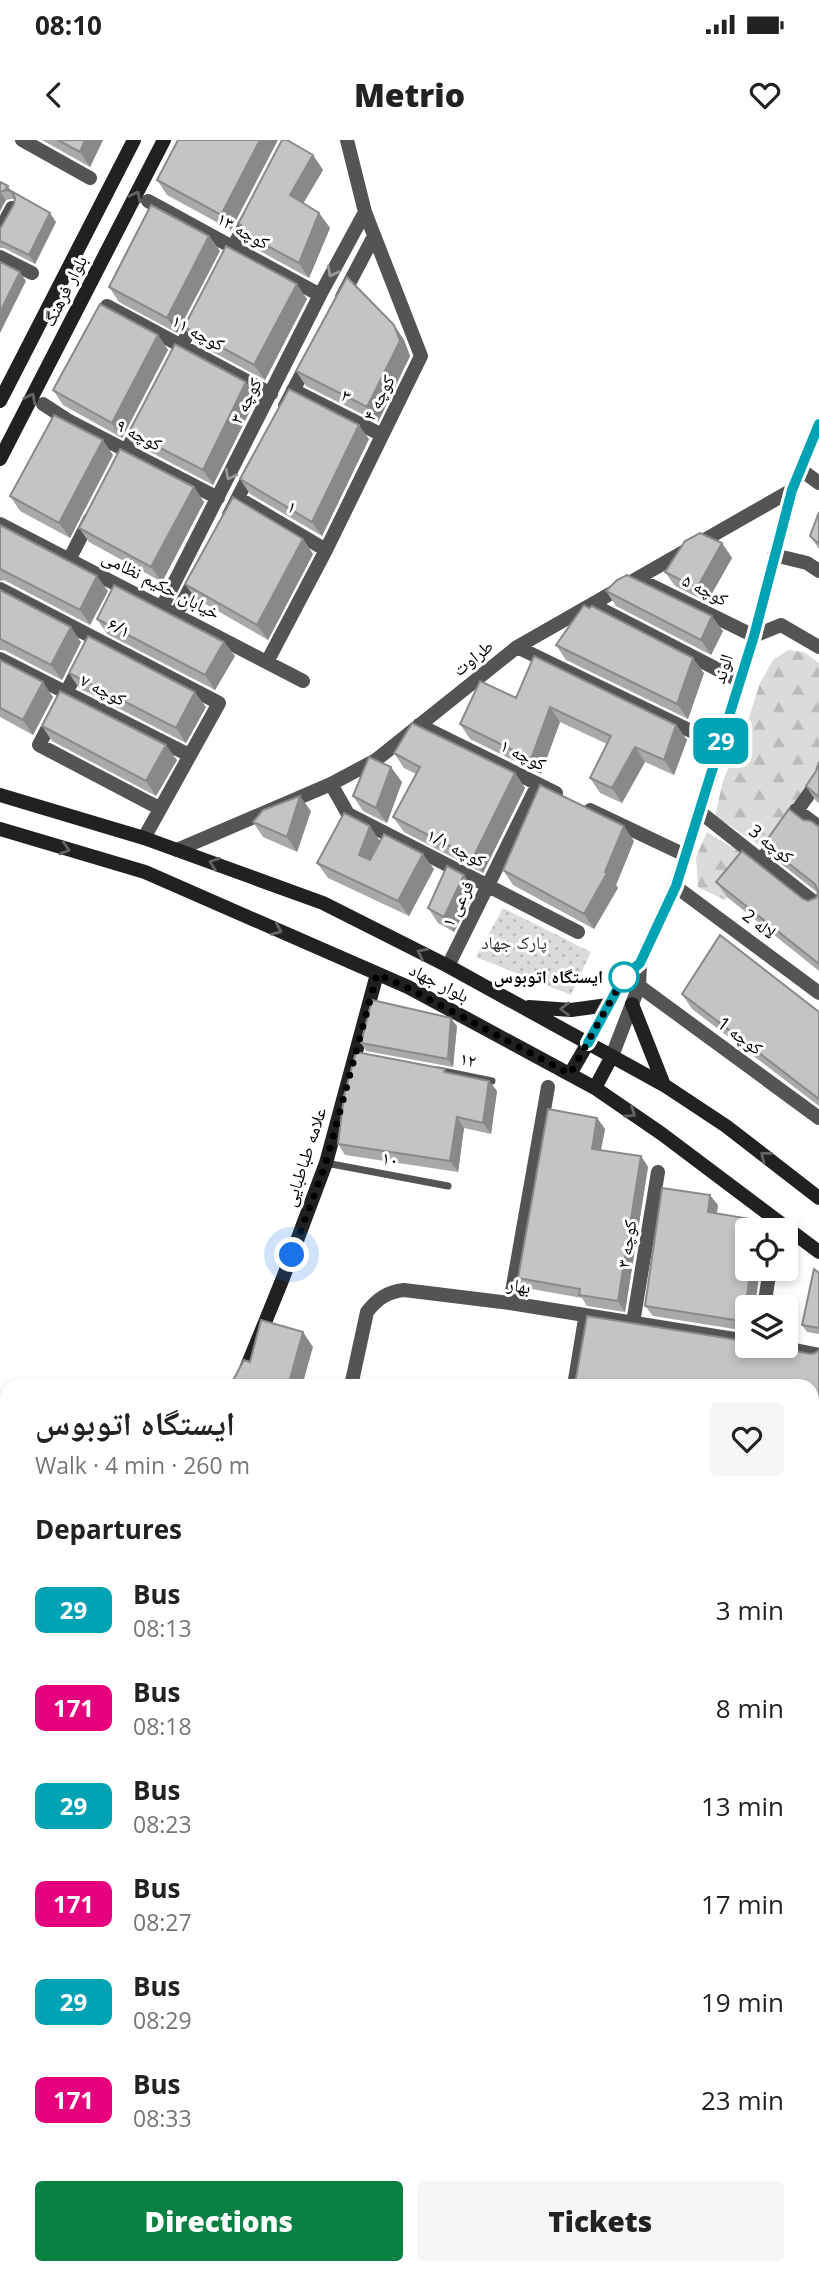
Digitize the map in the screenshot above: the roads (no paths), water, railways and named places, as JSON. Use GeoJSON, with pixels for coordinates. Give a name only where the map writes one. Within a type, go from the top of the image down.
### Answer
{"type":"FeatureCollection","features":[{"type":"Feature","properties":{"kind":"main road","name":"بلوار فرهنگ"},"geometry":{"type":"LineString","coordinates":[[0,401],[134,140]]}},
{"type":"Feature","properties":{"kind":"main road","name":"بلوار فرهنگ"},"geometry":{"type":"LineString","coordinates":[[0,459],[164,140]]}},
{"type":"Feature","properties":{"kind":"main road","name":"بلوار جهاد"},"geometry":{"type":"LineString","coordinates":[[0,795],[144,838],[323,903],[448,966],[664,1085],[726,1126],[819,1198]]}},
{"type":"Feature","properties":{"kind":"main road","name":"بلوار جهاد"},"geometry":{"type":"LineString","coordinates":[[0,829],[145,873],[408,988],[595,1088],[662,1134],[819,1252]]}},
{"type":"Feature","properties":{"kind":"main road","name":"علامه طباطبایی"},"geometry":{"type":"LineString","coordinates":[[242,1379],[284,1278],[362,1056],[377,974]]}},
{"type":"Feature","properties":{"kind":"main road"},"geometry":{"type":"LineString","coordinates":[[632,1004],[664,1085]]}},
{"type":"Feature","properties":{"kind":"main road"},"geometry":{"type":"LineString","coordinates":[[521,1006],[572,1010],[608,1005]]}},
{"type":"Feature","properties":{"kind":"main road"},"geometry":{"type":"LineString","coordinates":[[570,1074],[588,1043]]}},
{"type":"Feature","properties":{"kind":"main road"},"geometry":{"type":"LineString","coordinates":[[595,1088],[612,1056]]}},
{"type":"Feature","properties":{"kind":"street"},"geometry":{"type":"LineString","coordinates":[[22,140],[90,178]]}},
{"type":"Feature","properties":{"kind":"street","name":"کوچه ۴"},"geometry":{"type":"LineString","coordinates":[[267,662],[326,550],[421,356],[365,212],[347,140]]}},
{"type":"Feature","properties":{"kind":"street","name":"کوچه ۱۳"},"geometry":{"type":"LineString","coordinates":[[148,201],[320,295]]}},
{"type":"Feature","properties":{"kind":"street"},"geometry":{"type":"LineString","coordinates":[[214,284],[257,201]]}},
{"type":"Feature","properties":{"kind":"street"},"geometry":{"type":"LineString","coordinates":[[0,231],[12,208]]}},
{"type":"Feature","properties":{"kind":"street","name":"کوچه ۳"},"geometry":{"type":"LineString","coordinates":[[162,607],[365,212]]}},
{"type":"Feature","properties":{"kind":"street"},"geometry":{"type":"LineString","coordinates":[[337,307],[374,236]]}},
{"type":"Feature","properties":{"kind":"street"},"geometry":{"type":"LineString","coordinates":[[0,257],[32,273]]}},
{"type":"Feature","properties":{"kind":"street","name":"کوچه ۱۱"},"geometry":{"type":"LineString","coordinates":[[107,306],[271,394]]}},
{"type":"Feature","properties":{"kind":"street"},"geometry":{"type":"LineString","coordinates":[[169,369],[201,309]]}},
{"type":"Feature","properties":{"kind":"street"},"geometry":{"type":"LineString","coordinates":[[281,414],[312,355]]}},
{"type":"Feature","properties":{"kind":"street","name":"۳"},"geometry":{"type":"LineString","coordinates":[[293,390],[382,435]]}},
{"type":"Feature","properties":{"kind":"street","name":"کوچه ۹"},"geometry":{"type":"LineString","coordinates":[[43,404],[69,422],[218,498]]}},
{"type":"Feature","properties":{"kind":"street"},"geometry":{"type":"LineString","coordinates":[[114,474],[145,415]]}},
{"type":"Feature","properties":{"kind":"street","name":"الوند"},"geometry":{"type":"LineString","coordinates":[[612,1056],[639,986],[640,963],[676,886],[754,636],[792,490],[819,424]]}},
{"type":"Feature","properties":{"kind":"street"},"geometry":{"type":"LineString","coordinates":[[219,533],[256,462]]}},
{"type":"Feature","properties":{"kind":"street"},"geometry":{"type":"LineString","coordinates":[[800,469],[819,483]]}},
{"type":"Feature","properties":{"kind":"street","name":"طراوت"},"geometry":{"type":"LineString","coordinates":[[177,850],[331,784],[376,760],[517,647],[792,490]]}},
{"type":"Feature","properties":{"kind":"street","name":"۱"},"geometry":{"type":"LineString","coordinates":[[238,498],[326,550]]}},
{"type":"Feature","properties":{"kind":"street"},"geometry":{"type":"LineString","coordinates":[[69,560],[95,511]]}},
{"type":"Feature","properties":{"kind":"street","name":"خیابان حکیم نظامی"},"geometry":{"type":"LineString","coordinates":[[0,524],[69,560],[119,592],[162,607],[303,681]]}},
{"type":"Feature","properties":{"kind":"street"},"geometry":{"type":"LineString","coordinates":[[774,555],[807,563],[819,572]]}},
{"type":"Feature","properties":{"kind":"street"},"geometry":{"type":"LineString","coordinates":[[176,615],[207,556]]}},
{"type":"Feature","properties":{"kind":"street","name":"کوچه ۵"},"geometry":{"type":"LineString","coordinates":[[638,579],[754,636]]}},
{"type":"Feature","properties":{"kind":"street","name":"۶/۱"},"geometry":{"type":"LineString","coordinates":[[0,589],[98,632],[219,703],[189,755]]}},
{"type":"Feature","properties":{"kind":"street"},"geometry":{"type":"LineString","coordinates":[[593,605],[740,681]]}},
{"type":"Feature","properties":{"kind":"street"},"geometry":{"type":"LineString","coordinates":[[754,636],[782,625],[819,646]]}},
{"type":"Feature","properties":{"kind":"street"},"geometry":{"type":"LineString","coordinates":[[98,632],[39,745],[159,808]]}},
{"type":"Feature","properties":{"kind":"street"},"geometry":{"type":"LineString","coordinates":[[517,647],[720,745]]}},
{"type":"Feature","properties":{"kind":"street","name":"کوچه ۷"},"geometry":{"type":"LineString","coordinates":[[0,659],[189,755]]}},
{"type":"Feature","properties":{"kind":"street","name":"کوچه ۱"},"geometry":{"type":"LineString","coordinates":[[419,725],[685,855]]}},
{"type":"Feature","properties":{"kind":"street"},"geometry":{"type":"LineString","coordinates":[[144,838],[189,755]]}},
{"type":"Feature","properties":{"kind":"street"},"geometry":{"type":"LineString","coordinates":[[761,860],[819,780]]}},
{"type":"Feature","properties":{"kind":"street","name":"کوچه ۱/۱"},"geometry":{"type":"LineString","coordinates":[[331,784],[348,814],[578,932]]}},
{"type":"Feature","properties":{"kind":"street","name":"فرعی ۱"},"geometry":{"type":"LineString","coordinates":[[448,966],[538,784]]}},
{"type":"Feature","properties":{"kind":"street"},"geometry":{"type":"LineString","coordinates":[[796,810],[819,827]]}},
{"type":"Feature","properties":{"kind":"street","name":"کوچه 3"},"geometry":{"type":"LineString","coordinates":[[700,812],[819,906]]}},
{"type":"Feature","properties":{"kind":"street","name":"لاله 2"},"geometry":{"type":"LineString","coordinates":[[676,886],[819,993]]}},
{"type":"Feature","properties":{"kind":"street","name":"الوند"},"geometry":{"type":"LineString","coordinates":[[588,1043],[624,977],[640,963]]}},
{"type":"Feature","properties":{"kind":"street","name":"کوچه 1"},"geometry":{"type":"LineString","coordinates":[[639,986],[819,1118]]}},
{"type":"Feature","properties":{"kind":"street"},"geometry":{"type":"LineString","coordinates":[[510,1303],[548,1087]]}},
{"type":"Feature","properties":{"kind":"street","name":"کوچه ۳"},"geometry":{"type":"LineString","coordinates":[[633,1323],[658,1172]]}},
{"type":"Feature","properties":{"kind":"street","name":"بهار"},"geometry":{"type":"LineString","coordinates":[[353,1379],[367,1312],[374,1302],[390,1292],[404,1290],[510,1303],[735,1338]]}},
{"type":"Feature","properties":{"kind":"street"},"geometry":{"type":"LineString","coordinates":[[575,1379],[584,1319],[591,1317]]}},
{"type":"Feature","properties":{"kind":"street"},"geometry":{"type":"LineString","coordinates":[[798,1351],[819,1355]]}},
{"type":"Feature","properties":{"kind":"lane","name":"۱۲"},"geometry":{"type":"LineString","coordinates":[[424,1068],[492,1081]]}},
{"type":"Feature","properties":{"kind":"lane","name":"۱۰"},"geometry":{"type":"LineString","coordinates":[[326,1163],[448,1186]]}},
{"type":"Feature","properties":{"kind":"place","name":"ایستگاه اتوبوس"},"geometry":{"type":"Point","coordinates":[624,977]}},
{"type":"Feature","properties":{"kind":"park label","name":"پارک جهاد"},"geometry":{"type":"Point","coordinates":[514,943]}}]}
